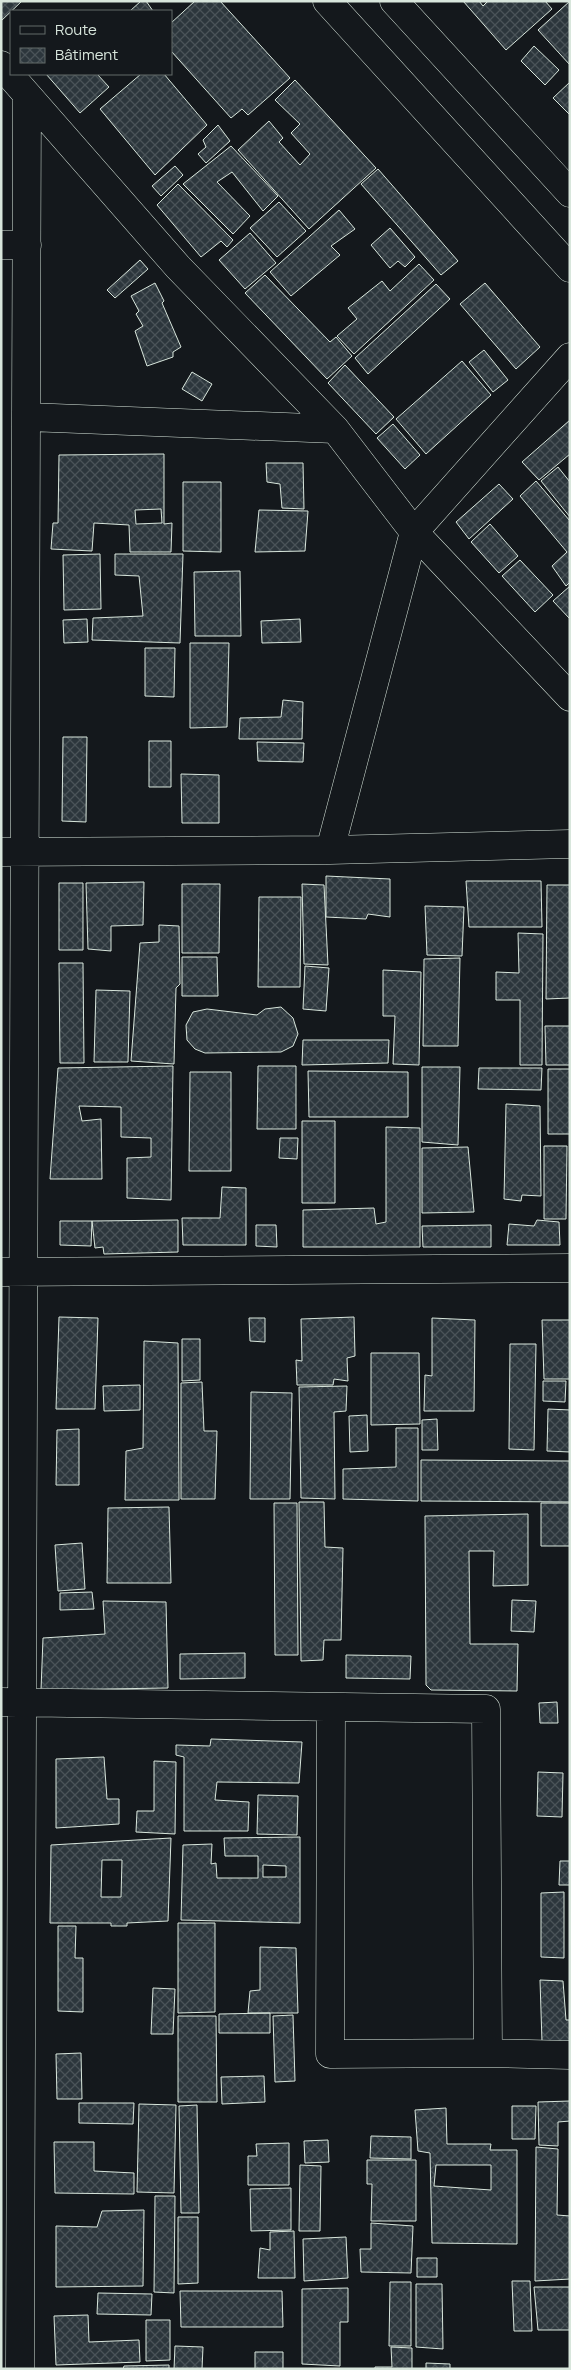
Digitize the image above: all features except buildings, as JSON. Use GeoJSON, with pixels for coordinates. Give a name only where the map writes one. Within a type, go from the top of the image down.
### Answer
{"type":"FeatureCollection","features":[{"type":"Feature","properties":{"kind":"street"},"geometry":{"type":"LineString","coordinates":[[327,1],[570,268]]}},
{"type":"Feature","properties":{"kind":"street"},"geometry":{"type":"LineString","coordinates":[[394,1],[570,193]]}},
{"type":"Feature","properties":{"kind":"street"},"geometry":{"type":"LineString","coordinates":[[1,66],[178,267],[336,429],[414,532],[570,697]]}},
{"type":"Feature","properties":{"kind":"street"},"geometry":{"type":"LineString","coordinates":[[20,2369],[11,1702],[13,852],[28,417],[14,245],[27,95]]}},
{"type":"Feature","properties":{"kind":"street"},"geometry":{"type":"LineString","coordinates":[[330,850],[414,532],[570,357]]}},
{"type":"Feature","properties":{"kind":"street"},"geometry":{"type":"LineString","coordinates":[[28,417],[336,429]]}},
{"type":"Feature","properties":{"kind":"street"},"geometry":{"type":"LineString","coordinates":[[13,852],[330,850],[570,844]]}},
{"type":"Feature","properties":{"kind":"street"},"geometry":{"type":"LineString","coordinates":[[12,1272],[570,1268]]}},
{"type":"Feature","properties":{"kind":"street"},"geometry":{"type":"LineString","coordinates":[[11,1702],[486,1710],[488,2053]]}},
{"type":"Feature","properties":{"kind":"street"},"geometry":{"type":"LineString","coordinates":[[330,1707],[330,2054],[488,2053],[570,2055]]}}]}
